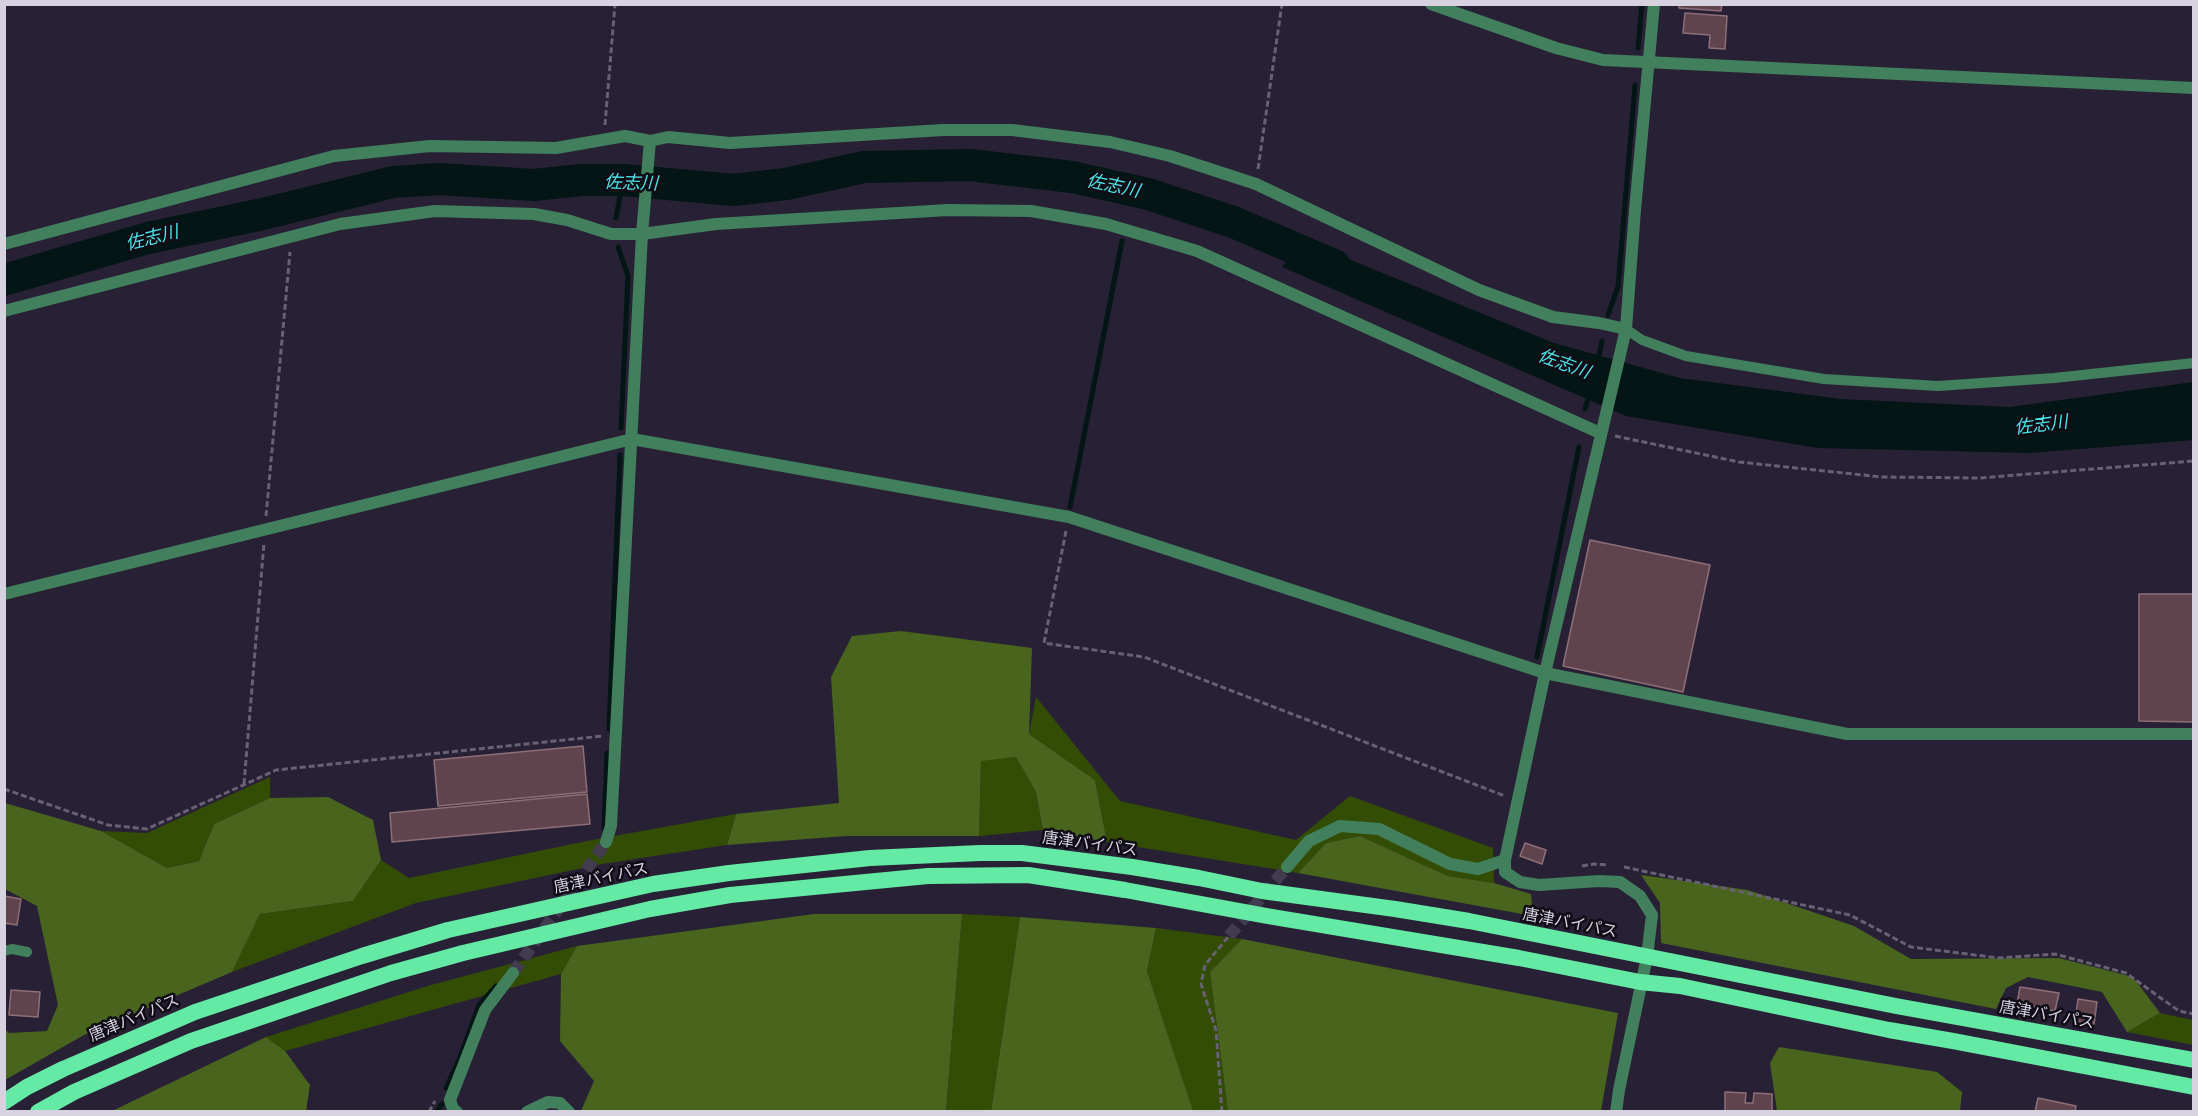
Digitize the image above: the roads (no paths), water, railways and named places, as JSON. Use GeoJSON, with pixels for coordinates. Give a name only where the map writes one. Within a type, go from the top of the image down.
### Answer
{"type":"FeatureCollection","features":[{"type":"Feature","properties":{"kind":"highway","name":"唐津バイパス"},"geometry":{"type":"LineString","coordinates":[[4,1102],[63,1068],[195,1012],[448,930],[653,885],[729,873],[870,858],[1022,853],[1132,867],[1262,891],[1469,921],[1918,1010],[2193,1060]]}},
{"type":"Feature","properties":{"kind":"highway"},"geometry":{"type":"LineString","coordinates":[[38,1112],[74,1092],[191,1041],[391,974],[463,953],[650,909],[730,894],[928,876],[1028,875],[1093,885],[1519,958],[1640,982],[1680,986],[1889,1030],[2193,1087]]}},
{"type":"Feature","properties":{"kind":"street"},"geometry":{"type":"LineString","coordinates":[[1431,4],[1557,48],[1603,60],[1649,64],[2193,88]]}},
{"type":"Feature","properties":{"kind":"street"},"geometry":{"type":"LineString","coordinates":[[1616,1112],[1640,982],[1647,957],[1652,915],[1640,896],[1620,882],[1539,885],[1520,882],[1505,872],[1505,860],[1545,673],[1626,329],[1654,4]]}},
{"type":"Feature","properties":{"kind":"street"},"geometry":{"type":"LineString","coordinates":[[4,244],[334,156],[430,146],[556,148],[625,136],[649,144],[668,137],[730,143],[944,130],[1012,130],[1110,142],[1170,156],[1256,184],[1479,290],[1553,317],[1626,329]]}},
{"type":"Feature","properties":{"kind":"street"},"geometry":{"type":"LineString","coordinates":[[606,842],[611,826],[642,229],[649,144]]}},
{"type":"Feature","properties":{"kind":"street"},"geometry":{"type":"LineString","coordinates":[[4,311],[340,224],[435,211],[534,214],[567,220],[611,234],[642,229],[948,210],[1031,211],[1106,224],[1197,251],[1600,433]]}},
{"type":"Feature","properties":{"kind":"street"},"geometry":{"type":"LineString","coordinates":[[4,594],[632,439],[1069,517],[1545,673],[1847,734],[2193,734]]}},
{"type":"Feature","properties":{"kind":"street"},"geometry":{"type":"LineString","coordinates":[[1287,867],[1309,841],[1340,826],[1379,829],[1450,864],[1478,869],[1505,860]]}},
{"type":"Feature","properties":{"kind":"street"},"geometry":{"type":"LineString","coordinates":[[457,1112],[453,1109],[450,1100],[485,1010],[513,973]]}},
{"type":"Feature","properties":{"kind":"street"},"geometry":{"type":"LineString","coordinates":[[527,1112],[548,1102],[560,1103],[569,1112]]}},
{"type":"Feature","properties":{"kind":"lane"},"geometry":{"type":"LineString","coordinates":[[1626,329],[1642,340],[1686,356],[1824,379],[1926,385],[2054,378],[2193,363]]}},
{"type":"Feature","properties":{"kind":"lane"},"geometry":{"type":"LineString","coordinates":[[4,951],[12,949],[27,952]]}},
{"type":"Feature","properties":{"kind":"water"},"geometry":{"type":"Polygon","coordinates":[[[1302,240],[1554,343],[1680,378],[1841,399],[2010,407],[2193,382],[2193,440],[2030,453],[1818,448],[1626,416],[1282,267],[1302,240]]]}},
{"type":"Feature","properties":{"kind":"waterway"},"geometry":{"type":"LineString","coordinates":[[1638,48],[1642,4]]}},
{"type":"Feature","properties":{"kind":"waterway"},"geometry":{"type":"LineString","coordinates":[[1608,315],[1618,287],[1635,85]]}},
{"type":"Feature","properties":{"kind":"waterway","name":"佐志川"},"geometry":{"type":"LineString","coordinates":[[4,280],[148,238],[263,214],[393,182],[439,179],[534,185],[581,180],[623,180],[734,190],[786,184],[864,167],[970,165],[1072,177],[1148,194],[1233,222],[1334,265]]}},
{"type":"Feature","properties":{"kind":"waterway"},"geometry":{"type":"LineString","coordinates":[[616,218],[623,180]]}},
{"type":"Feature","properties":{"kind":"waterway"},"geometry":{"type":"LineString","coordinates":[[1070,507],[1122,241]]}},
{"type":"Feature","properties":{"kind":"waterway"},"geometry":{"type":"LineString","coordinates":[[618,247],[628,276],[621,428]]}},
{"type":"Feature","properties":{"kind":"waterway"},"geometry":{"type":"LineString","coordinates":[[1598,360],[1602,341]]}},
{"type":"Feature","properties":{"kind":"waterway"},"geometry":{"type":"LineString","coordinates":[[1585,409],[1590,393]]}},
{"type":"Feature","properties":{"kind":"waterway"},"geometry":{"type":"LineString","coordinates":[[1537,657],[1579,447]]}},
{"type":"Feature","properties":{"kind":"waterway"},"geometry":{"type":"LineString","coordinates":[[609,729],[620,455]]}},
{"type":"Feature","properties":{"kind":"waterway"},"geometry":{"type":"LineString","coordinates":[[604,828],[607,753]]}},
{"type":"Feature","properties":{"kind":"waterway"},"geometry":{"type":"LineString","coordinates":[[446,1088],[479,1005],[496,986]]}},
{"type":"Feature","properties":{"kind":"waterway"},"geometry":{"type":"LineString","coordinates":[[436,1112],[442,1104]]}},
{"type":"Feature","properties":{"kind":"tunnel"},"geometry":{"type":"LineString","coordinates":[[513,973],[606,842]]}},
{"type":"Feature","properties":{"kind":"tunnel"},"geometry":{"type":"LineString","coordinates":[[1229,936],[1287,867]]}}]}
